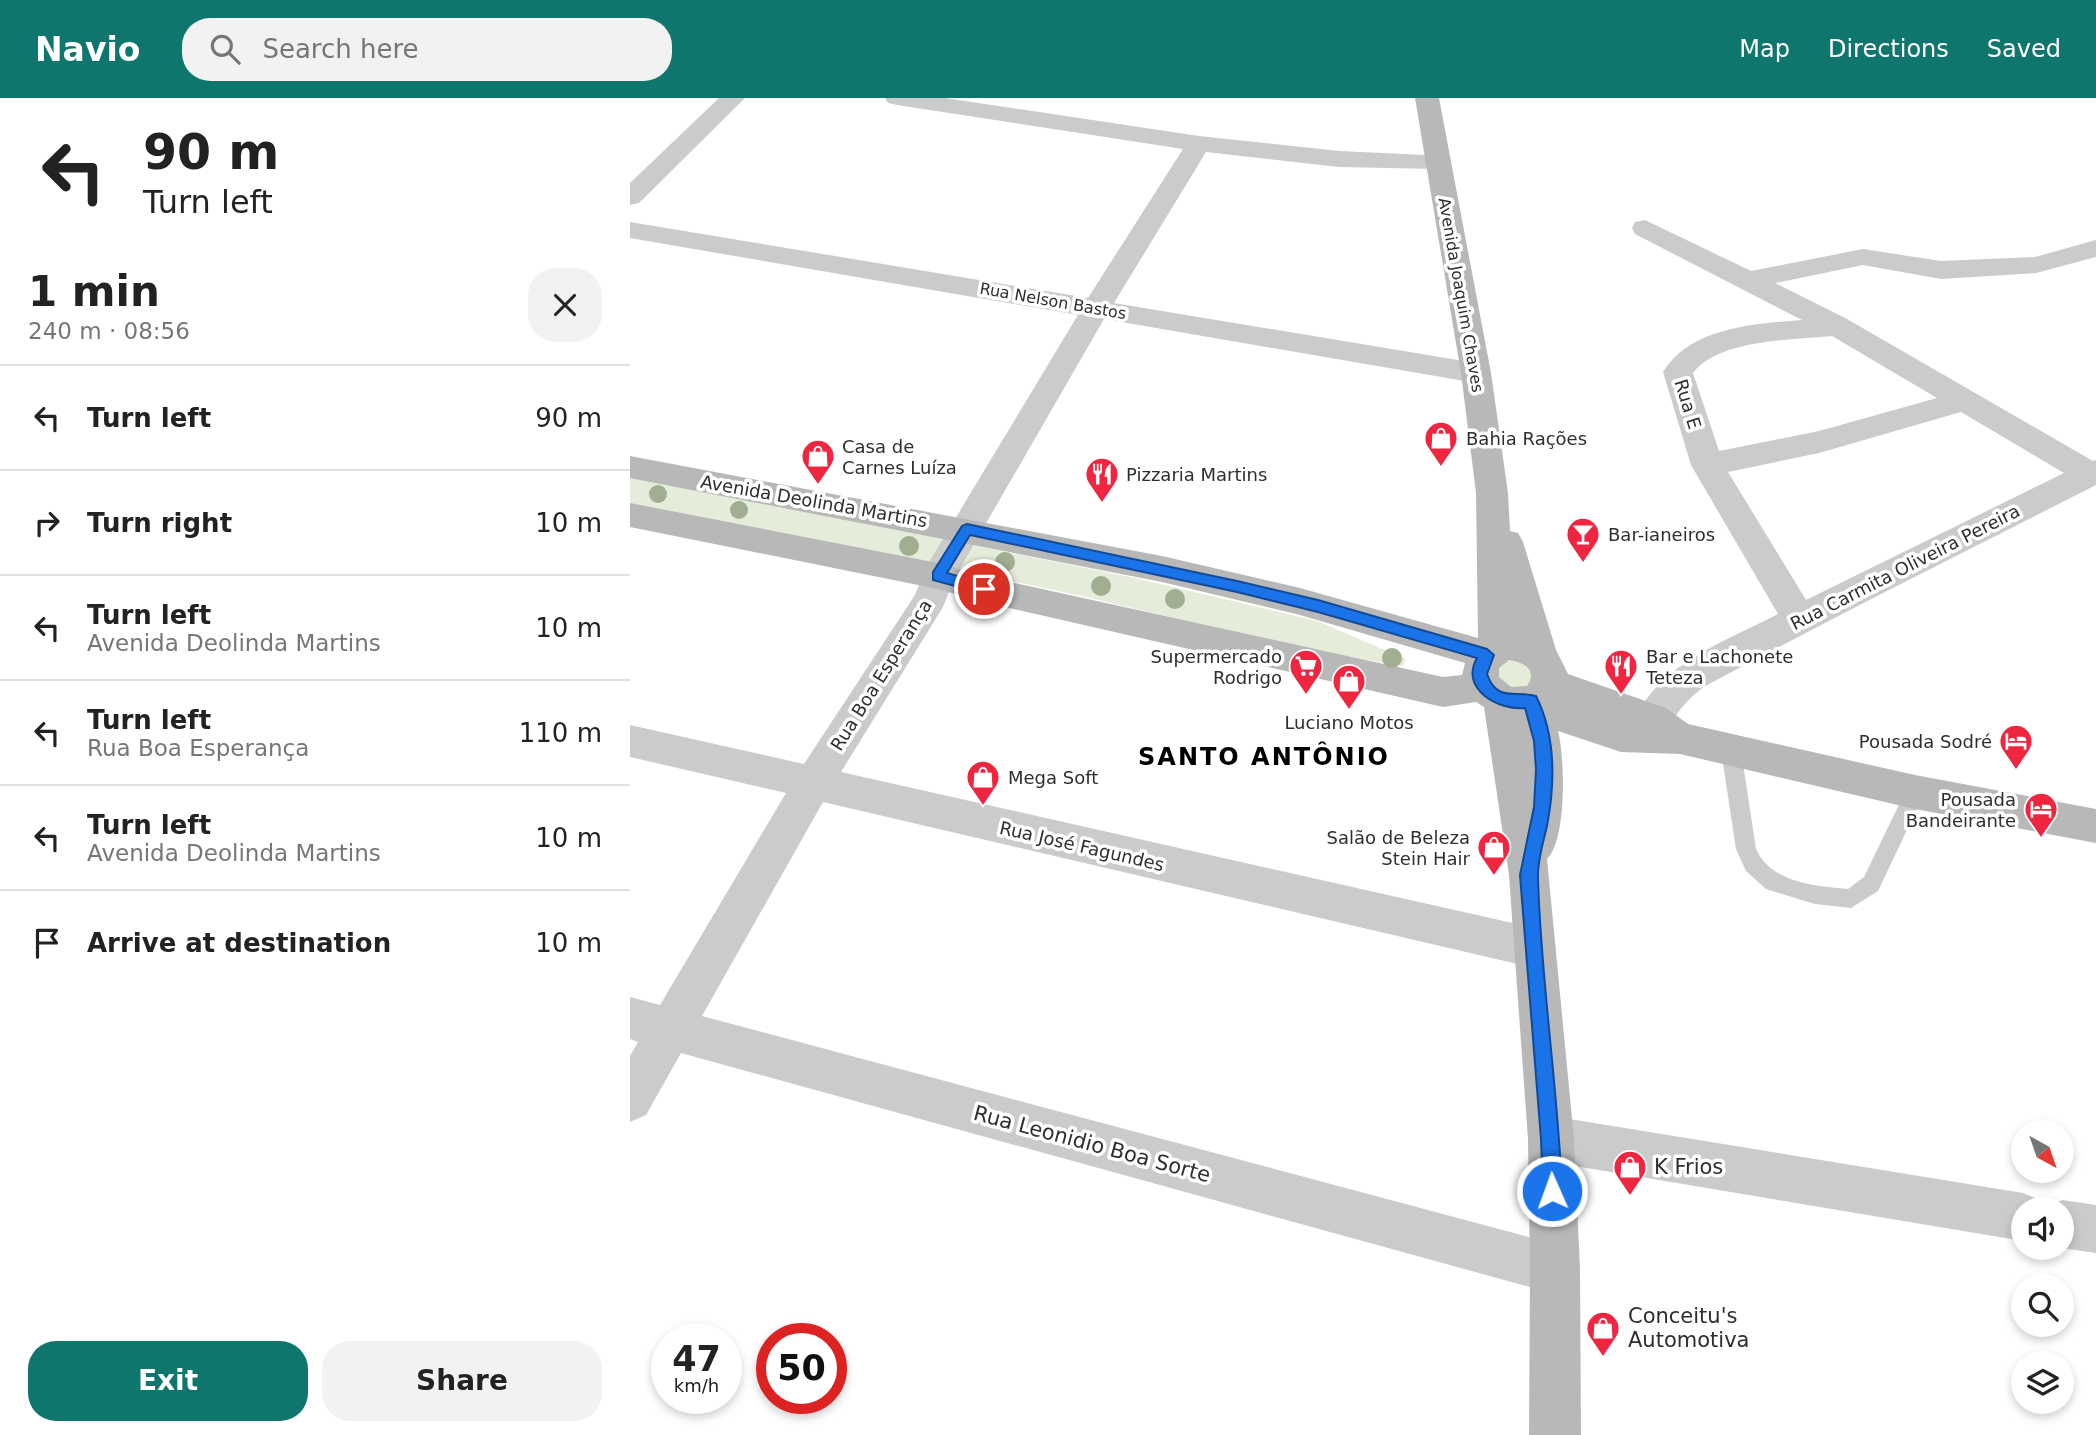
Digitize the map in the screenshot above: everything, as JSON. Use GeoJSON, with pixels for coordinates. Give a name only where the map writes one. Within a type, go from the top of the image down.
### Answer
{"type":"FeatureCollection","features":[{"type":"Feature","properties":{"kind":"main road","name":"Avenida Joaquim Chaves"},"geometry":{"type":"LineString","coordinates":[[1427,98],[1476,373],[1515,678],[1542,741],[1542,807],[1529,875],[1551,1139],[1555,1269],[1555,1435]]}},
{"type":"Feature","properties":{"kind":"main road","name":"Avenida Deolinda Martins"},"geometry":{"type":"LineString","coordinates":[[630,467],[967,530],[1237,586],[1318,606],[1515,678],[1582,727],[1612,736],[1646,740],[1667,729],[1731,750],[1915,792],[2096,826]]}},
{"type":"Feature","properties":{"kind":"main road"},"geometry":{"type":"LineString","coordinates":[[630,515],[938,576],[984,589],[1443,692],[1466,690],[1515,678]]}},
{"type":"Feature","properties":{"kind":"street"},"geometry":{"type":"LineString","coordinates":[[630,197],[733,98]]}},
{"type":"Feature","properties":{"kind":"street"},"geometry":{"type":"LineString","coordinates":[[897,98],[1199,144],[1339,159],[1438,161]]}},
{"type":"Feature","properties":{"kind":"street","name":"Rua Boa Esperança"},"geometry":{"type":"LineString","coordinates":[[630,1099],[650,1023],[812,785],[931,598],[938,576],[967,530],[976,510],[1199,144]]}},
{"type":"Feature","properties":{"kind":"street"},"geometry":{"type":"LineString","coordinates":[[1645,228],[1837,326],[2093,473]]}},
{"type":"Feature","properties":{"kind":"street","name":"Rua Nelson Bastos"},"geometry":{"type":"LineString","coordinates":[[630,230],[1476,373]]}},
{"type":"Feature","properties":{"kind":"street"},"geometry":{"type":"LineString","coordinates":[[1749,280],[1863,257],[1941,271],[2036,265],[2096,248]]}},
{"type":"Feature","properties":{"kind":"street","name":"Rua E"},"geometry":{"type":"LineString","coordinates":[[1799,619],[1707,465],[1678,372],[1682,360],[1698,350],[1719,343],[1837,326]]}},
{"type":"Feature","properties":{"kind":"street"},"geometry":{"type":"LineString","coordinates":[[1707,465],[1832,439],[1964,401]]}},
{"type":"Feature","properties":{"kind":"street","name":"Rua Carmita Oliveira Pereira"},"geometry":{"type":"LineString","coordinates":[[1667,729],[1670,695],[1691,676],[1799,619],[2093,473]]}},
{"type":"Feature","properties":{"kind":"street","name":"Rua José Fagundes"},"geometry":{"type":"LineString","coordinates":[[630,741],[812,785],[1535,948]]}},
{"type":"Feature","properties":{"kind":"street","name":"Rua Leonidio Boa Sorte"},"geometry":{"type":"LineString","coordinates":[[650,1023],[1555,1269]]}},
{"type":"Feature","properties":{"kind":"street"},"geometry":{"type":"LineString","coordinates":[[1551,1139],[2011,1215]]}},
{"type":"Feature","properties":{"kind":"street"},"geometry":{"type":"LineString","coordinates":[[2074,1226],[2096,1229]]}},
{"type":"Feature","properties":{"kind":"lane"},"geometry":{"type":"LineString","coordinates":[[1731,750],[1746,849],[1753,865],[1773,883],[1815,894],[1852,899],[1871,884],[1915,792]]}},
{"type":"Feature","properties":{"kind":"green space"},"geometry":{"type":"Polygon","coordinates":[[[630,476],[1135,578],[1317,621],[1406,659],[1403,666],[1320,651],[1017,582],[630,504],[630,476]]]}},
{"type":"Feature","properties":{"kind":"green space"},"geometry":{"type":"Polygon","coordinates":[[[1507,657],[1528,658],[1535,688],[1505,691],[1493,668],[1507,657]]]}},
{"type":"Feature","properties":{"kind":"place","name":"Bahia Rações"},"geometry":{"type":"Point","coordinates":[1441,468]}},
{"type":"Feature","properties":{"kind":"place","name":"Casa de Carnes Luíza"},"geometry":{"type":"Point","coordinates":[818,486]}},
{"type":"Feature","properties":{"kind":"place","name":"Pizzaria Martins"},"geometry":{"type":"Point","coordinates":[1102,504]}},
{"type":"Feature","properties":{"kind":"place","name":"Bar-ianeiros"},"geometry":{"type":"Point","coordinates":[1583,564]}},
{"type":"Feature","properties":{"kind":"place","name":"Supermercado Rodrigo"},"geometry":{"type":"Point","coordinates":[1306,696]}},
{"type":"Feature","properties":{"kind":"place","name":"Bar e Lachonete Teteza"},"geometry":{"type":"Point","coordinates":[1621,696]}},
{"type":"Feature","properties":{"kind":"place","name":"Luciano Motos"},"geometry":{"type":"Point","coordinates":[1349,711]}},
{"type":"Feature","properties":{"kind":"place","name":"Pousada Sodré"},"geometry":{"type":"Point","coordinates":[2016,771]}},
{"type":"Feature","properties":{"kind":"place","name":"Mega Soft"},"geometry":{"type":"Point","coordinates":[983,807]}},
{"type":"Feature","properties":{"kind":"place","name":"Pousada Bandeirante"},"geometry":{"type":"Point","coordinates":[2041,839]}},
{"type":"Feature","properties":{"kind":"place","name":"Salão de Beleza Stein Hair"},"geometry":{"type":"Point","coordinates":[1494,877]}},
{"type":"Feature","properties":{"kind":"place","name":"K Frios"},"geometry":{"type":"Point","coordinates":[1630,1197]}},
{"type":"Feature","properties":{"kind":"place","name":"Conceitu's Automotiva"},"geometry":{"type":"Point","coordinates":[1603,1358]}},
{"type":"Feature","properties":{"kind":"district","name":"SANTO ANTÔNIO"},"geometry":{"type":"Point","coordinates":[1264,757]}},
{"type":"Feature","properties":{"kind":"route"},"geometry":{"type":"LineString","coordinates":[[984,589],[938,576],[967,530],[1237,586],[1318,606],[1487,655],[1481,664],[1480,674],[1483,684],[1490,692],[1501,699],[1531,701],[1542,741],[1544,770],[1542,807],[1529,875],[1551,1139],[1552,1191]]}}]}
